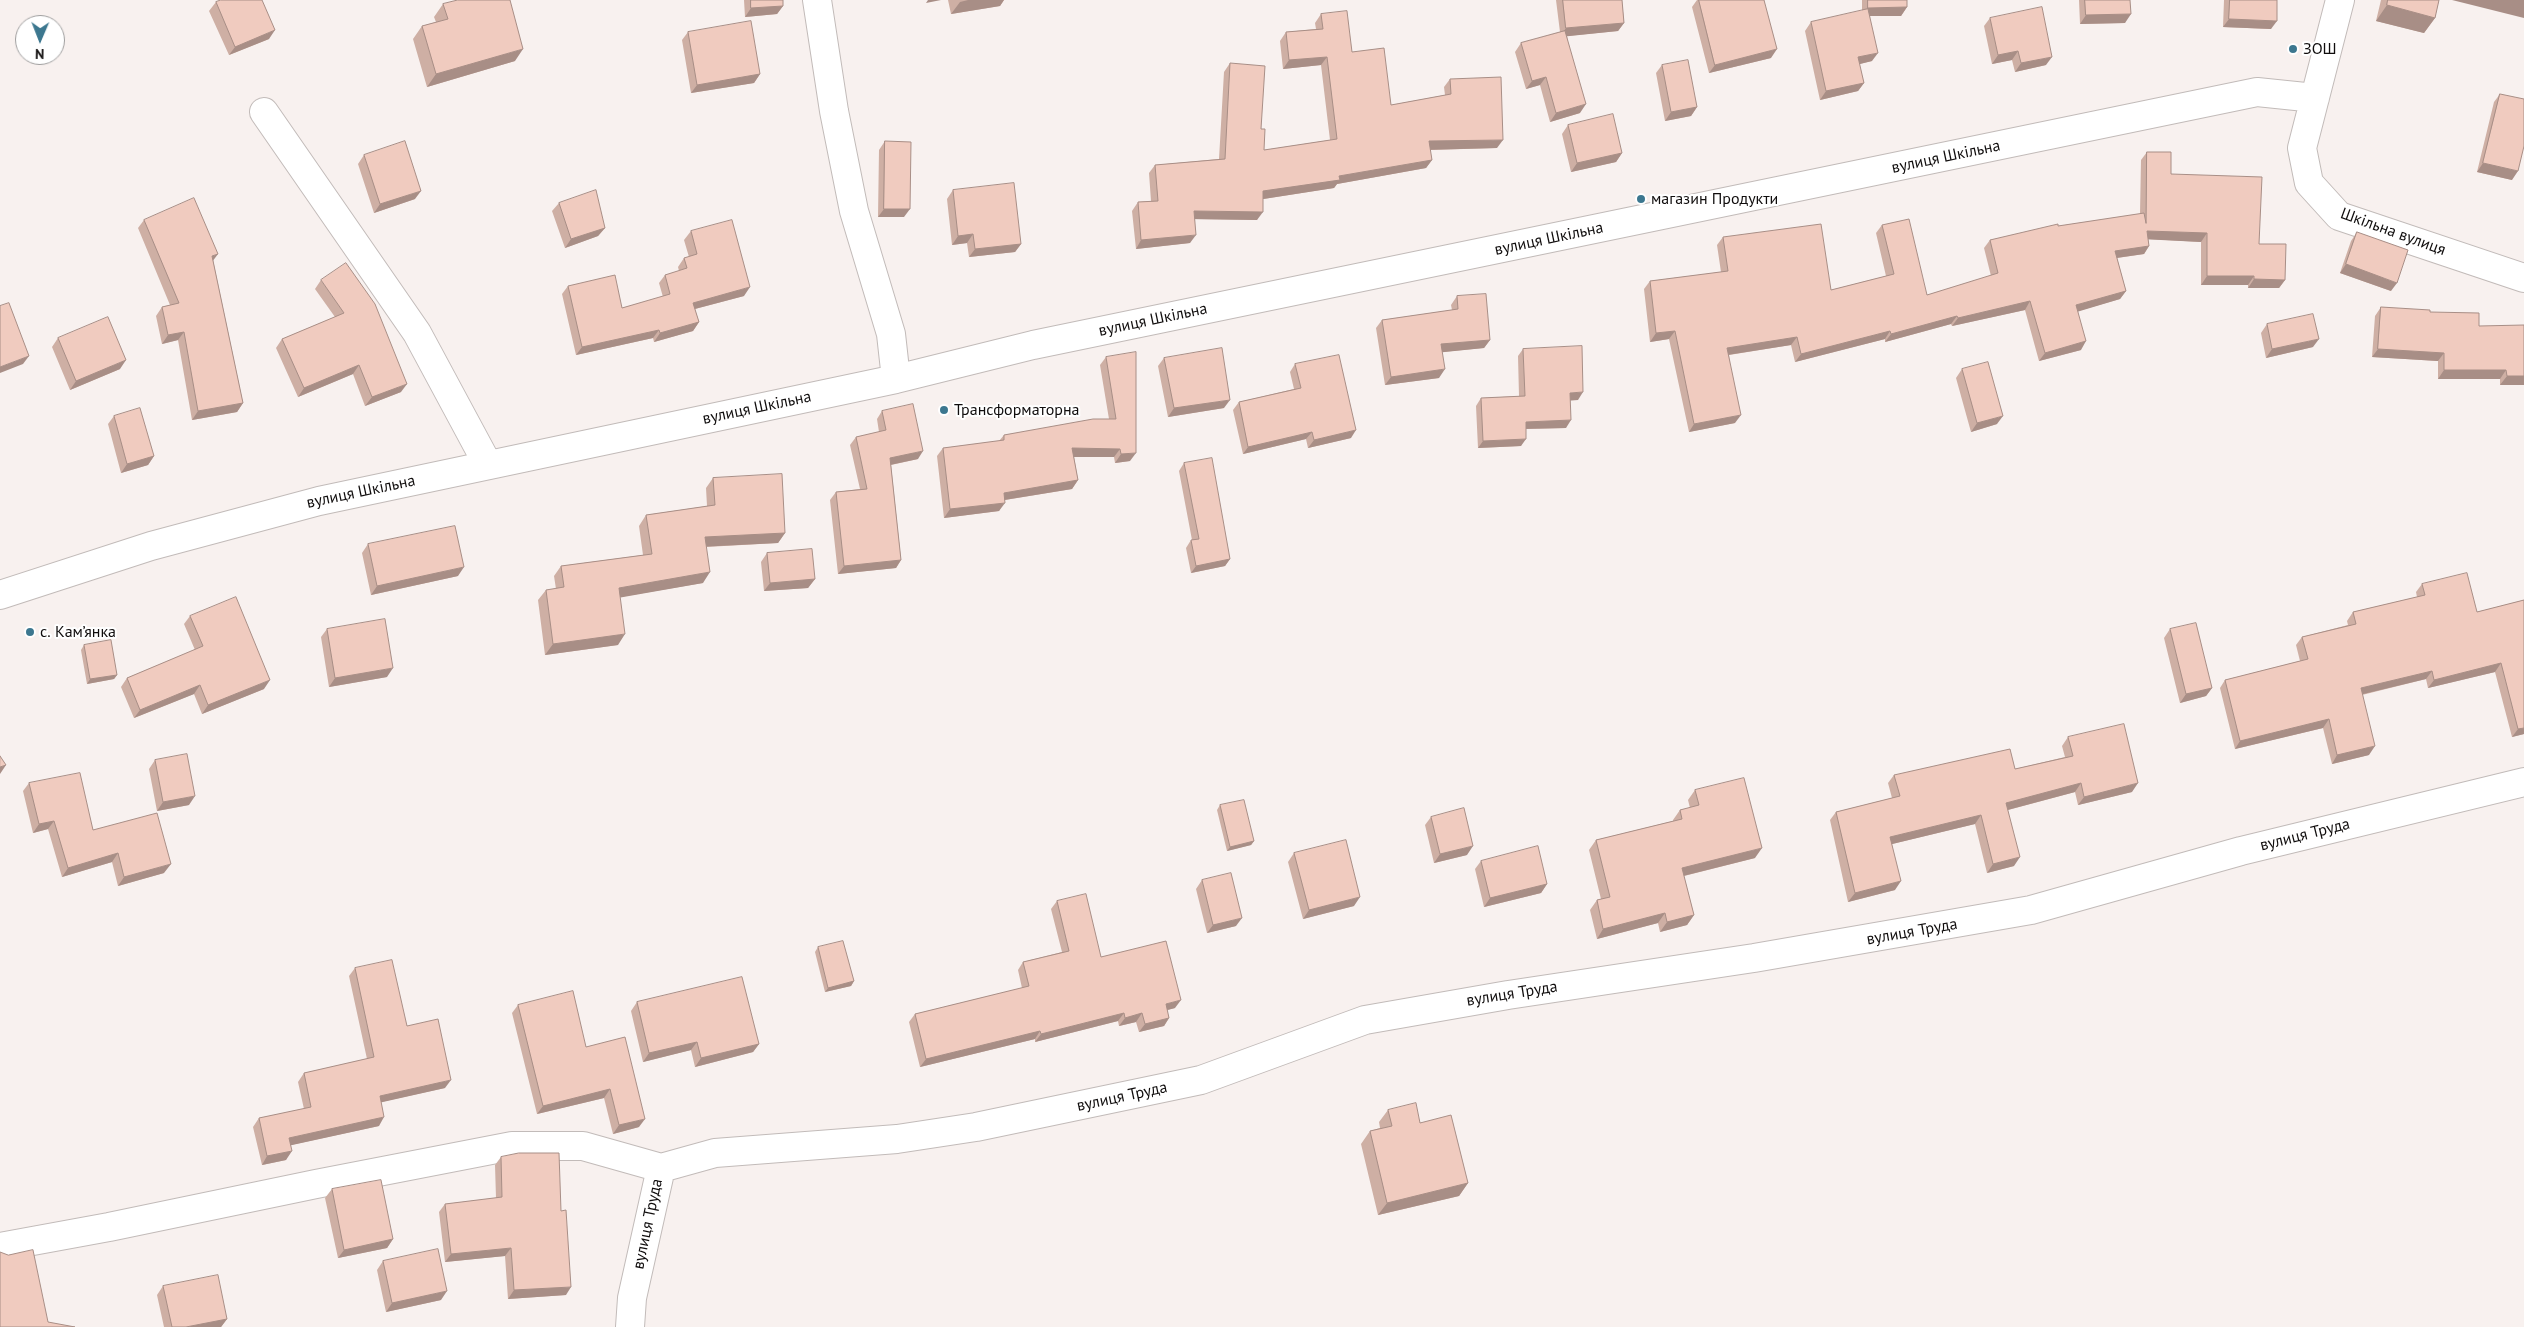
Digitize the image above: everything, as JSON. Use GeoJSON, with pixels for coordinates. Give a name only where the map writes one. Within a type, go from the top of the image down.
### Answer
{"type":"FeatureCollection","features":[{"type":"Feature","properties":{"kind":"street"},"geometry":{"type":"LineString","coordinates":[[817,0],[834,111],[854,211],[891,334],[896,378]]}},
{"type":"Feature","properties":{"kind":"street","name":"Шкільна вулиця"},"geometry":{"type":"LineString","coordinates":[[2340,0],[2302,148],[2309,183],[2339,216],[2524,278]]}},
{"type":"Feature","properties":{"kind":"street","name":"вулиця Шкільна"},"geometry":{"type":"LineString","coordinates":[[0,595],[151,546],[319,500],[896,378],[1033,345],[2257,92],[2315,98]]}},
{"type":"Feature","properties":{"kind":"street"},"geometry":{"type":"LineString","coordinates":[[264,112],[417,333],[488,465]]}},
{"type":"Feature","properties":{"kind":"street","name":"вулиця Труда"},"geometry":{"type":"LineString","coordinates":[[630,1327],[632,1298],[660,1168],[715,1153],[897,1139],[976,1128],[1201,1080],[1320,1036],[1383,1017],[1500,996],[1764,957],[2031,910],[2241,851],[2524,782]]}},
{"type":"Feature","properties":{"kind":"street"},"geometry":{"type":"LineString","coordinates":[[0,1247],[512,1146],[583,1146],[660,1168]]}},
{"type":"Feature","properties":{"kind":"building"},"geometry":{"type":"Polygon","coordinates":[[[221,0],[262,0],[275,30],[235,47],[216,2],[221,0]]]}},
{"type":"Feature","properties":{"kind":"building"},"geometry":{"type":"Polygon","coordinates":[[[458,0],[510,0],[523,49],[436,74],[422,26],[448,19],[443,4],[458,0]]]}},
{"type":"Feature","properties":{"kind":"building"},"geometry":{"type":"Polygon","coordinates":[[[751,0],[783,0],[783,6],[751,8],[751,0]]]}},
{"type":"Feature","properties":{"kind":"building"},"geometry":{"type":"Polygon","coordinates":[[[1563,0],[1622,0],[1624,23],[1566,28],[1563,0]]]}},
{"type":"Feature","properties":{"kind":"building"},"geometry":{"type":"Polygon","coordinates":[[[1699,0],[1764,0],[1777,49],[1715,65],[1699,0]]]}},
{"type":"Feature","properties":{"kind":"building"},"geometry":{"type":"Polygon","coordinates":[[[1868,0],[1907,0],[1907,7],[1868,8],[1868,0]]]}},
{"type":"Feature","properties":{"kind":"building"},"geometry":{"type":"Polygon","coordinates":[[[2085,0],[2130,0],[2131,14],[2086,15],[2085,0]]]}},
{"type":"Feature","properties":{"kind":"building"},"geometry":{"type":"Polygon","coordinates":[[[2230,0],[2277,0],[2277,21],[2229,19],[2230,0]]]}},
{"type":"Feature","properties":{"kind":"building"},"geometry":{"type":"Polygon","coordinates":[[[2388,0],[2439,0],[2435,18],[2387,5],[2388,0]]]}},
{"type":"Feature","properties":{"kind":"building"},"geometry":{"type":"Polygon","coordinates":[[[2042,7],[2052,57],[2021,63],[2018,51],[1998,55],[1990,18],[2042,7]]]}},
{"type":"Feature","properties":{"kind":"building"},"geometry":{"type":"Polygon","coordinates":[[[1868,9],[1878,53],[1858,57],[1864,83],[1826,91],[1811,22],[1868,9]]]}},
{"type":"Feature","properties":{"kind":"building"},"geometry":{"type":"Polygon","coordinates":[[[1347,11],[1352,52],[1384,48],[1391,105],[1451,94],[1450,79],[1501,77],[1503,140],[1429,141],[1432,160],[1339,176],[1340,180],[1263,191],[1263,212],[1194,211],[1196,235],[1141,240],[1138,202],[1158,201],[1155,165],[1225,159],[1230,63],[1265,66],[1261,129],[1265,129],[1264,150],[1337,139],[1327,57],[1289,60],[1286,32],[1323,29],[1321,14],[1347,11]]]}},
{"type":"Feature","properties":{"kind":"building"},"geometry":{"type":"Polygon","coordinates":[[[751,21],[760,74],[697,85],[688,32],[751,21]]]}},
{"type":"Feature","properties":{"kind":"building"},"geometry":{"type":"Polygon","coordinates":[[[1565,31],[1586,104],[1556,113],[1546,77],[1532,81],[1521,43],[1565,31]]]}},
{"type":"Feature","properties":{"kind":"building"},"geometry":{"type":"Polygon","coordinates":[[[1688,60],[1697,107],[1671,112],[1662,65],[1688,60]]]}},
{"type":"Feature","properties":{"kind":"building"},"geometry":{"type":"Polygon","coordinates":[[[2500,94],[2524,99],[2524,146],[2518,171],[2483,163],[2500,94]]]}},
{"type":"Feature","properties":{"kind":"building"},"geometry":{"type":"Polygon","coordinates":[[[1613,114],[1622,153],[1577,163],[1568,125],[1613,114]]]}},
{"type":"Feature","properties":{"kind":"building"},"geometry":{"type":"Polygon","coordinates":[[[405,141],[421,191],[380,204],[364,155],[405,141]]]}},
{"type":"Feature","properties":{"kind":"building"},"geometry":{"type":"Polygon","coordinates":[[[885,141],[911,142],[910,209],[884,209],[885,141]]]}},
{"type":"Feature","properties":{"kind":"building"},"geometry":{"type":"Polygon","coordinates":[[[2147,152],[2171,152],[2171,174],[2262,177],[2259,244],[2286,244],[2285,280],[2254,279],[2254,276],[2207,276],[2207,233],[2147,231],[2149,246],[2115,251],[2126,291],[2076,305],[2086,341],[2045,353],[2030,301],[1958,318],[1957,316],[1891,334],[1890,331],[1801,354],[1797,337],[1727,348],[1741,415],[1694,424],[1675,331],[1656,333],[1650,281],[1728,271],[1723,237],[1821,224],[1831,290],[1894,274],[1882,225],[1909,219],[1927,295],[1998,273],[1990,240],[2058,224],[2058,226],[2144,213],[2146,223],[2147,152]]]}},
{"type":"Feature","properties":{"kind":"building"},"geometry":{"type":"Polygon","coordinates":[[[1014,183],[1021,244],[975,249],[973,234],[958,236],[953,190],[1014,183]]]}},
{"type":"Feature","properties":{"kind":"building"},"geometry":{"type":"Polygon","coordinates":[[[596,190],[605,228],[571,239],[559,203],[596,190]]]}},
{"type":"Feature","properties":{"kind":"building"},"geometry":{"type":"Polygon","coordinates":[[[194,198],[218,254],[212,256],[243,403],[198,411],[184,332],[168,335],[162,307],[179,303],[144,220],[194,198]]]}},
{"type":"Feature","properties":{"kind":"building"},"geometry":{"type":"Polygon","coordinates":[[[732,220],[750,287],[693,303],[699,322],[660,333],[659,330],[582,347],[568,286],[615,275],[622,308],[670,294],[665,275],[687,268],[684,258],[697,254],[691,231],[732,220]]]}},
{"type":"Feature","properties":{"kind":"building"},"geometry":{"type":"Polygon","coordinates":[[[2357,232],[2408,250],[2397,283],[2346,264],[2357,232]]]}},
{"type":"Feature","properties":{"kind":"building"},"geometry":{"type":"Polygon","coordinates":[[[346,263],[375,304],[407,384],[372,397],[359,365],[304,388],[282,339],[344,313],[321,280],[346,263]]]}},
{"type":"Feature","properties":{"kind":"building"},"geometry":{"type":"Polygon","coordinates":[[[1486,294],[1490,340],[1441,344],[1445,369],[1391,377],[1382,320],[1458,309],[1457,296],[1486,294]]]}},
{"type":"Feature","properties":{"kind":"building"},"geometry":{"type":"Polygon","coordinates":[[[9,303],[29,356],[0,367],[0,306],[9,303]]]}},
{"type":"Feature","properties":{"kind":"building"},"geometry":{"type":"Polygon","coordinates":[[[2381,307],[2430,310],[2430,312],[2479,313],[2479,326],[2524,325],[2524,376],[2507,376],[2506,370],[2444,370],[2444,353],[2378,349],[2381,307]]]}},
{"type":"Feature","properties":{"kind":"building"},"geometry":{"type":"Polygon","coordinates":[[[2313,314],[2319,339],[2272,349],[2267,324],[2313,314]]]}},
{"type":"Feature","properties":{"kind":"building"},"geometry":{"type":"Polygon","coordinates":[[[108,317],[126,360],[76,381],[58,338],[108,317]]]}},
{"type":"Feature","properties":{"kind":"building"},"geometry":{"type":"Polygon","coordinates":[[[1582,346],[1583,392],[1570,393],[1571,420],[1526,422],[1526,439],[1483,441],[1481,398],[1525,396],[1523,349],[1582,346]]]}},
{"type":"Feature","properties":{"kind":"building"},"geometry":{"type":"Polygon","coordinates":[[[1222,348],[1230,400],[1174,408],[1164,358],[1222,348]]]}},
{"type":"Feature","properties":{"kind":"building"},"geometry":{"type":"Polygon","coordinates":[[[1136,352],[1136,453],[1121,454],[1120,449],[1072,448],[1078,480],[1004,493],[1005,503],[950,509],[943,448],[1004,440],[1004,435],[1093,419],[1116,419],[1106,357],[1136,352]]]}},
{"type":"Feature","properties":{"kind":"building"},"geometry":{"type":"Polygon","coordinates":[[[1339,355],[1356,430],[1314,440],[1312,432],[1248,447],[1239,402],[1301,388],[1295,364],[1339,355]]]}},
{"type":"Feature","properties":{"kind":"building"},"geometry":{"type":"Polygon","coordinates":[[[1988,362],[2003,416],[1977,423],[1962,369],[1988,362]]]}},
{"type":"Feature","properties":{"kind":"building"},"geometry":{"type":"Polygon","coordinates":[[[913,404],[923,451],[890,458],[901,560],[844,566],[836,492],[867,489],[856,437],[886,430],[882,411],[913,404]]]}},
{"type":"Feature","properties":{"kind":"building"},"geometry":{"type":"Polygon","coordinates":[[[140,408],[154,456],[127,464],[114,416],[140,408]]]}},
{"type":"Feature","properties":{"kind":"building"},"geometry":{"type":"Polygon","coordinates":[[[1212,458],[1230,559],[1196,566],[1191,540],[1199,539],[1184,463],[1212,458]]]}},
{"type":"Feature","properties":{"kind":"building"},"geometry":{"type":"Polygon","coordinates":[[[782,474],[785,533],[705,537],[710,572],[619,588],[625,634],[553,644],[546,590],[564,587],[561,566],[652,554],[646,515],[715,505],[713,478],[782,474]]]}},
{"type":"Feature","properties":{"kind":"building"},"geometry":{"type":"Polygon","coordinates":[[[455,526],[464,567],[377,586],[368,544],[455,526]]]}},
{"type":"Feature","properties":{"kind":"building"},"geometry":{"type":"Polygon","coordinates":[[[812,549],[815,579],[770,583],[767,553],[812,549]]]}},
{"type":"Feature","properties":{"kind":"building"},"geometry":{"type":"Polygon","coordinates":[[[2467,573],[2477,612],[2524,600],[2524,728],[2518,729],[2501,663],[2434,680],[2432,671],[2361,688],[2375,746],[2337,755],[2329,719],[2240,741],[2225,680],[2308,659],[2302,637],[2356,624],[2353,612],[2425,595],[2422,584],[2467,573]]]}},
{"type":"Feature","properties":{"kind":"building"},"geometry":{"type":"Polygon","coordinates":[[[236,597],[270,680],[208,705],[200,685],[140,710],[127,678],[203,646],[190,616],[236,597]]]}},
{"type":"Feature","properties":{"kind":"building"},"geometry":{"type":"Polygon","coordinates":[[[385,619],[393,668],[335,678],[327,629],[385,619]]]}},
{"type":"Feature","properties":{"kind":"building"},"geometry":{"type":"Polygon","coordinates":[[[2196,623],[2212,688],[2186,694],[2170,629],[2196,623]]]}},
{"type":"Feature","properties":{"kind":"building"},"geometry":{"type":"Polygon","coordinates":[[[111,640],[117,675],[90,679],[84,645],[111,640]]]}},
{"type":"Feature","properties":{"kind":"building"},"geometry":{"type":"Polygon","coordinates":[[[2124,724],[2138,783],[2084,797],[2081,783],[2006,803],[2020,857],[1993,864],[1981,815],[1890,837],[1901,881],[1855,893],[1836,812],[1900,796],[1894,775],[2010,749],[2015,769],[2073,756],[2068,737],[2124,724]]]}},
{"type":"Feature","properties":{"kind":"building"},"geometry":{"type":"Polygon","coordinates":[[[187,754],[195,796],[163,802],[155,760],[187,754]]]}},
{"type":"Feature","properties":{"kind":"building"},"geometry":{"type":"Polygon","coordinates":[[[0,756],[6,765],[0,767],[0,756]]]}},
{"type":"Feature","properties":{"kind":"building"},"geometry":{"type":"Polygon","coordinates":[[[80,773],[93,830],[157,813],[171,864],[124,877],[118,853],[68,868],[54,821],[39,824],[29,783],[80,773]]]}},
{"type":"Feature","properties":{"kind":"building"},"geometry":{"type":"Polygon","coordinates":[[[1744,778],[1762,848],[1682,868],[1694,915],[1667,922],[1665,913],[1603,929],[1597,900],[1610,897],[1596,840],[1682,819],[1680,810],[1699,805],[1695,790],[1744,778]]]}},
{"type":"Feature","properties":{"kind":"building"},"geometry":{"type":"Polygon","coordinates":[[[1244,800],[1254,841],[1230,847],[1220,805],[1244,800]]]}},
{"type":"Feature","properties":{"kind":"building"},"geometry":{"type":"Polygon","coordinates":[[[1464,808],[1473,846],[1440,854],[1431,817],[1464,808]]]}},
{"type":"Feature","properties":{"kind":"building"},"geometry":{"type":"Polygon","coordinates":[[[1346,840],[1360,897],[1309,910],[1294,853],[1346,840]]]}},
{"type":"Feature","properties":{"kind":"building"},"geometry":{"type":"Polygon","coordinates":[[[1538,846],[1547,884],[1490,898],[1481,861],[1538,846]]]}},
{"type":"Feature","properties":{"kind":"building"},"geometry":{"type":"Polygon","coordinates":[[[1231,873],[1242,918],[1213,925],[1202,880],[1231,873]]]}},
{"type":"Feature","properties":{"kind":"building"},"geometry":{"type":"Polygon","coordinates":[[[1086,894],[1101,957],[1166,941],[1181,1000],[1166,1004],[1169,1018],[1145,1024],[1142,1013],[1125,1018],[1124,1013],[1041,1034],[1040,1031],[926,1059],[915,1014],[1029,986],[1023,962],[1069,951],[1057,901],[1086,894]]]}},
{"type":"Feature","properties":{"kind":"building"},"geometry":{"type":"Polygon","coordinates":[[[843,941],[854,981],[828,988],[818,947],[843,941]]]}},
{"type":"Feature","properties":{"kind":"building"},"geometry":{"type":"Polygon","coordinates":[[[392,960],[407,1026],[438,1019],[451,1080],[380,1096],[384,1117],[289,1138],[292,1151],[267,1156],[259,1118],[311,1107],[304,1073],[374,1057],[355,968],[392,960]]]}},
{"type":"Feature","properties":{"kind":"building"},"geometry":{"type":"Polygon","coordinates":[[[742,977],[759,1044],[701,1058],[697,1042],[649,1053],[637,1002],[742,977]]]}},
{"type":"Feature","properties":{"kind":"building"},"geometry":{"type":"Polygon","coordinates":[[[573,991],[586,1047],[625,1037],[645,1119],[619,1125],[610,1089],[543,1106],[518,1005],[573,991]]]}},
{"type":"Feature","properties":{"kind":"building"},"geometry":{"type":"Polygon","coordinates":[[[1416,1103],[1420,1123],[1451,1115],[1468,1183],[1387,1203],[1370,1131],[1392,1126],[1388,1110],[1416,1103]]]}},
{"type":"Feature","properties":{"kind":"building"},"geometry":{"type":"Polygon","coordinates":[[[519,1153],[559,1153],[561,1211],[566,1210],[571,1287],[514,1290],[511,1248],[451,1254],[445,1204],[502,1197],[501,1157],[519,1153]]]}},
{"type":"Feature","properties":{"kind":"building"},"geometry":{"type":"Polygon","coordinates":[[[381,1180],[393,1239],[344,1250],[332,1189],[381,1180]]]}},
{"type":"Feature","properties":{"kind":"building"},"geometry":{"type":"Polygon","coordinates":[[[438,1249],[447,1291],[392,1303],[383,1261],[438,1249]]]}},
{"type":"Feature","properties":{"kind":"building"},"geometry":{"type":"Polygon","coordinates":[[[33,1250],[48,1322],[75,1327],[0,1327],[0,1252],[8,1255],[33,1250]]]}},
{"type":"Feature","properties":{"kind":"building"},"geometry":{"type":"Polygon","coordinates":[[[218,1275],[227,1319],[186,1327],[172,1327],[163,1286],[218,1275]]]}},
{"type":"Feature","properties":{"kind":"place","name":"ЗОШ"},"geometry":{"type":"Point","coordinates":[2293,49]}},
{"type":"Feature","properties":{"kind":"place","name":"магазин Продукти"},"geometry":{"type":"Point","coordinates":[1641,199]}},
{"type":"Feature","properties":{"kind":"place","name":"Трансформаторна"},"geometry":{"type":"Point","coordinates":[944,410]}},
{"type":"Feature","properties":{"kind":"place","name":"с. Кам’янка"},"geometry":{"type":"Point","coordinates":[30,632]}}]}
